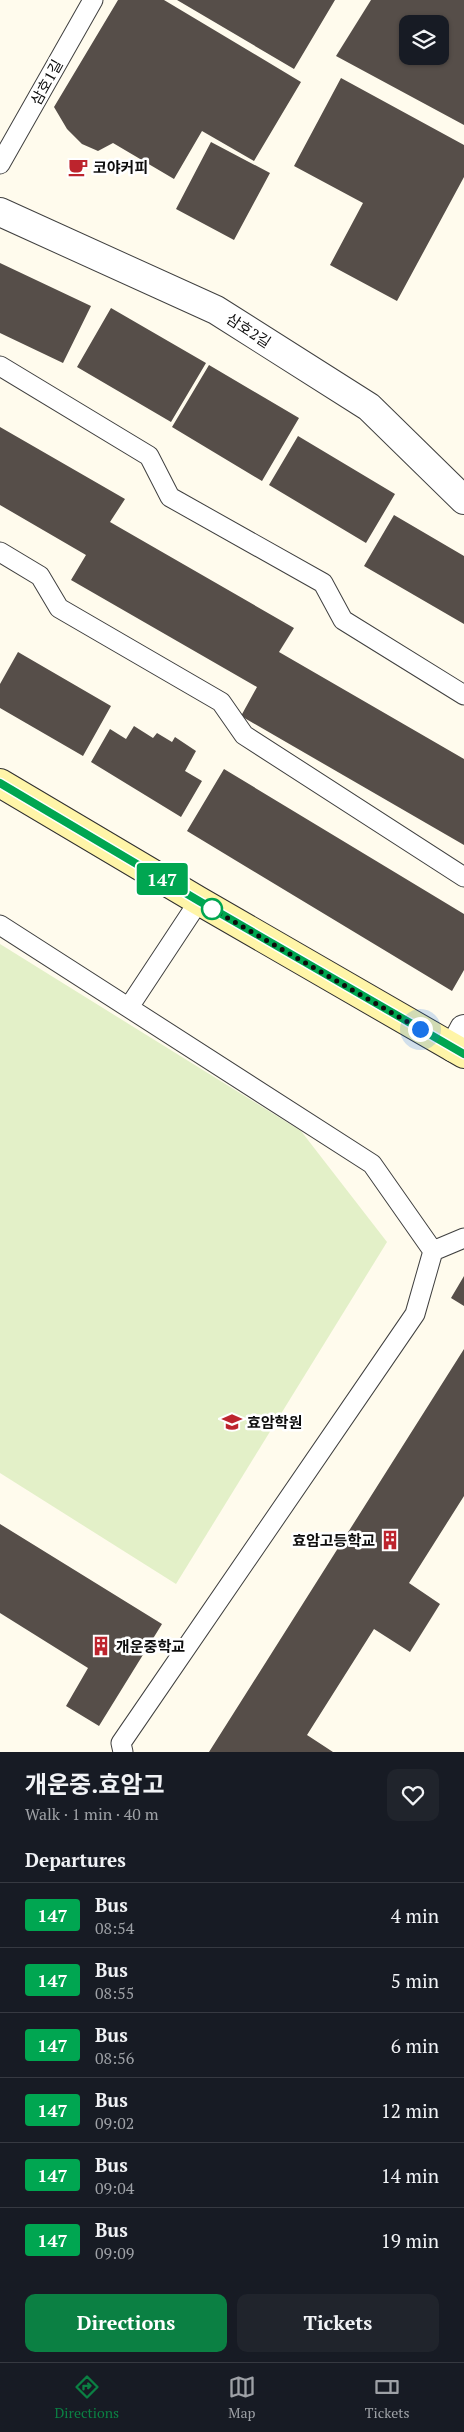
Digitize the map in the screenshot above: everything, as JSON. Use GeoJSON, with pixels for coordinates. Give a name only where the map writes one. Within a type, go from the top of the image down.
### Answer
{"type":"FeatureCollection","features":[{"type":"Feature","properties":{"kind":"street","name":"삼호2길"},"geometry":{"type":"LineString","coordinates":[[0,212],[216,310],[369,407],[464,500]]}},
{"type":"Feature","properties":{"kind":"street"},"geometry":{"type":"LineString","coordinates":[[0,783],[199,901],[461,1044]]}},
{"type":"Feature","properties":{"kind":"lane","name":"삼호1길"},"geometry":{"type":"LineString","coordinates":[[0,164],[93,0]]}},
{"type":"Feature","properties":{"kind":"lane"},"geometry":{"type":"LineString","coordinates":[[0,366],[148,456],[170,497],[323,583],[343,620],[464,695]]}},
{"type":"Feature","properties":{"kind":"lane"},"geometry":{"type":"LineString","coordinates":[[0,552],[40,576],[59,608],[221,702],[244,735],[464,877]]}},
{"type":"Feature","properties":{"kind":"lane"},"geometry":{"type":"LineString","coordinates":[[129,1007],[199,901]]}},
{"type":"Feature","properties":{"kind":"lane"},"geometry":{"type":"LineString","coordinates":[[0,925],[372,1164],[433,1251]]}},
{"type":"Feature","properties":{"kind":"lane"},"geometry":{"type":"LineString","coordinates":[[433,1251],[464,1238]]}},
{"type":"Feature","properties":{"kind":"lane"},"geometry":{"type":"LineString","coordinates":[[123,1752],[121,1743],[415,1314],[433,1251]]}},
{"type":"Feature","properties":{"kind":"green space"},"geometry":{"type":"Polygon","coordinates":[[[0,944],[301,1131],[387,1242],[176,1584],[0,1473],[0,944]]]}},
{"type":"Feature","properties":{"kind":"building"},"geometry":{"type":"Polygon","coordinates":[[[118,0],[164,0],[301,82],[254,161],[202,131],[174,179],[113,143],[98,151],[82,144],[67,129],[54,107],[118,0]]]}},
{"type":"Feature","properties":{"kind":"building"},"geometry":{"type":"Polygon","coordinates":[[[177,0],[335,0],[294,69],[177,0]]]}},
{"type":"Feature","properties":{"kind":"building"},"geometry":{"type":"Polygon","coordinates":[[[371,0],[464,0],[464,125],[336,56],[371,0]]]}},
{"type":"Feature","properties":{"kind":"building"},"geometry":{"type":"Polygon","coordinates":[[[341,78],[464,145],[464,177],[397,301],[330,265],[363,203],[294,166],[341,78]]]}},
{"type":"Feature","properties":{"kind":"building"},"geometry":{"type":"Polygon","coordinates":[[[211,142],[270,173],[234,240],[176,209],[211,142]]]}},
{"type":"Feature","properties":{"kind":"building"},"geometry":{"type":"Polygon","coordinates":[[[0,263],[91,306],[63,363],[0,333],[0,263]]]}},
{"type":"Feature","properties":{"kind":"building"},"geometry":{"type":"Polygon","coordinates":[[[111,308],[206,363],[171,422],[77,367],[111,308]]]}},
{"type":"Feature","properties":{"kind":"building"},"geometry":{"type":"Polygon","coordinates":[[[209,365],[299,418],[262,481],[172,427],[209,365]]]}},
{"type":"Feature","properties":{"kind":"building"},"geometry":{"type":"Polygon","coordinates":[[[0,427],[125,499],[110,522],[294,628],[279,652],[464,759],[464,845],[241,716],[257,687],[71,580],[86,555],[0,505],[0,427]]]}},
{"type":"Feature","properties":{"kind":"building"},"geometry":{"type":"Polygon","coordinates":[[[298,436],[395,494],[366,543],[269,485],[298,436]]]}},
{"type":"Feature","properties":{"kind":"building"},"geometry":{"type":"Polygon","coordinates":[[[394,515],[464,556],[464,624],[364,566],[394,515]]]}},
{"type":"Feature","properties":{"kind":"building"},"geometry":{"type":"Polygon","coordinates":[[[18,652],[111,706],[83,756],[0,708],[0,684],[18,652]]]}},
{"type":"Feature","properties":{"kind":"building"},"geometry":{"type":"Polygon","coordinates":[[[134,726],[153,738],[157,733],[172,742],[175,737],[196,751],[185,771],[202,781],[181,817],[91,762],[110,729],[126,739],[134,726]]]}},
{"type":"Feature","properties":{"kind":"building"},"geometry":{"type":"Polygon","coordinates":[[[224,769],[464,914],[464,970],[452,991],[187,831],[224,769]]]}},
{"type":"Feature","properties":{"kind":"building"},"geometry":{"type":"Polygon","coordinates":[[[464,1276],[464,1306],[451,1298],[464,1276]]]}},
{"type":"Feature","properties":{"kind":"building","name":"효암고등학교"},"geometry":{"type":"Polygon","coordinates":[[[464,1349],[464,1496],[409,1583],[440,1604],[410,1652],[374,1629],[307,1735],[333,1752],[209,1752],[464,1349]]]}},
{"type":"Feature","properties":{"kind":"building","name":"개운중학교"},"geometry":{"type":"Polygon","coordinates":[[[0,1524],[162,1624],[99,1726],[66,1706],[88,1668],[0,1613],[0,1524]]]}},
{"type":"Feature","properties":{"kind":"bus line","name":"147"},"geometry":{"type":"LineString","coordinates":[[0,783],[199,901],[464,1054]]}},
{"type":"Feature","properties":{"kind":"place","name":"코야커피"},"geometry":{"type":"Point","coordinates":[78,167]}},
{"type":"Feature","properties":{"kind":"place","name":"효암학원"},"geometry":{"type":"Point","coordinates":[232,1422]}},
{"type":"Feature","properties":{"kind":"place","name":"효암고등학교"},"geometry":{"type":"Point","coordinates":[390,1540]}},
{"type":"Feature","properties":{"kind":"place","name":"개운중학교"},"geometry":{"type":"Point","coordinates":[101,1646]}},
{"type":"Feature","properties":{"kind":"route"},"geometry":{"type":"LineString","coordinates":[[212,909],[420,1029]]}}]}
